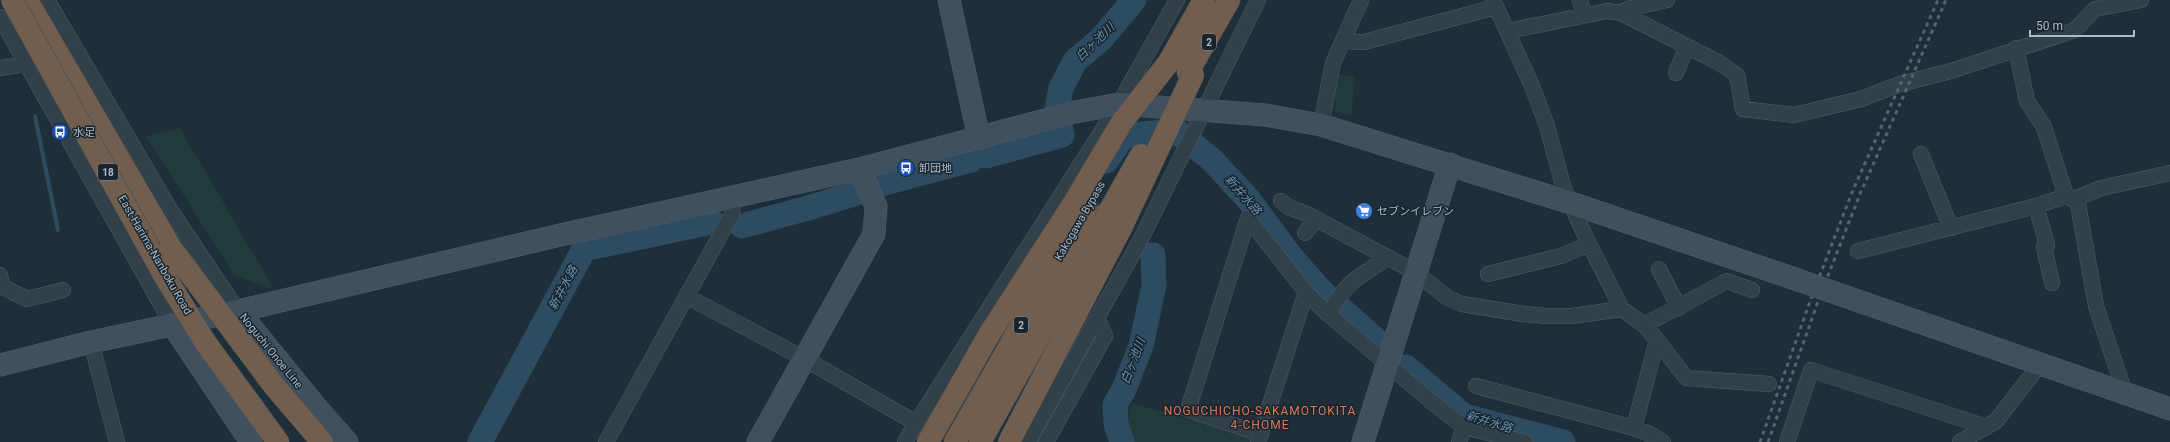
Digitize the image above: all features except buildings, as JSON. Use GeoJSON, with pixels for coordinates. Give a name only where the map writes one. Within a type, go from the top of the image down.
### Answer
{"type":"FeatureCollection","features":[{"type":"Feature","properties":{"kind":"highway","name":"East-Harima-Nanboku Road"},"geometry":{"type":"LineString","coordinates":[[12,0],[164,275],[205,342]]}},
{"type":"Feature","properties":{"kind":"highway","name":"East-Harima-Nanboku Road"},"geometry":{"type":"LineString","coordinates":[[26,0],[171,248]]}},
{"type":"Feature","properties":{"kind":"highway","name":"Kakogawa Bypass"},"geometry":{"type":"LineString","coordinates":[[980,442],[1098,213],[1169,62],[1204,0]]}},
{"type":"Feature","properties":{"kind":"highway","name":"Kakogawa Bypass"},"geometry":{"type":"LineString","coordinates":[[954,442],[1098,213],[1191,74],[1227,5]]}},
{"type":"Feature","properties":{"kind":"highway"},"geometry":{"type":"LineString","coordinates":[[928,442],[990,333],[1098,213]]}},
{"type":"Feature","properties":{"kind":"highway","name":"2"},"geometry":{"type":"LineString","coordinates":[[1018,437],[1098,213]]}},
{"type":"Feature","properties":{"kind":"highway","name":"18"},"geometry":{"type":"LineString","coordinates":[[171,248],[220,326],[303,442]]}},
{"type":"Feature","properties":{"kind":"highway"},"geometry":{"type":"LineString","coordinates":[[171,248],[275,386],[322,442]]}},
{"type":"Feature","properties":{"kind":"highway","name":"18"},"geometry":{"type":"LineString","coordinates":[[205,342],[269,442]]}},
{"type":"Feature","properties":{"kind":"highway","name":"18"},"geometry":{"type":"LineString","coordinates":[[205,342],[278,442]]}},
{"type":"Feature","properties":{"kind":"street"},"geometry":{"type":"LineString","coordinates":[[47,0],[171,211],[238,310],[556,236],[859,169],[1075,112],[1120,104],[1265,115],[1321,125],[1571,203],[2125,392],[2170,409]]}},
{"type":"Feature","properties":{"kind":"street"},"geometry":{"type":"LineString","coordinates":[[949,0],[979,138]]}},
{"type":"Feature","properties":{"kind":"street"},"geometry":{"type":"LineString","coordinates":[[905,442],[1120,104],[1177,0]]}},
{"type":"Feature","properties":{"kind":"street"},"geometry":{"type":"LineString","coordinates":[[1018,437],[1097,317],[1147,229],[1258,0]]}},
{"type":"Feature","properties":{"kind":"street"},"geometry":{"type":"LineString","coordinates":[[1321,125],[1333,63],[1361,0]]}},
{"type":"Feature","properties":{"kind":"street"},"geometry":{"type":"LineString","coordinates":[[1580,0],[1584,15]]}},
{"type":"Feature","properties":{"kind":"street"},"geometry":{"type":"LineString","coordinates":[[1620,13],[1627,9],[1667,0]]}},
{"type":"Feature","properties":{"kind":"street"},"geometry":{"type":"LineString","coordinates":[[1508,30],[1607,11],[1620,13],[1718,62],[1737,75],[1743,109],[1794,115],[1861,99],[1900,84],[1950,72],[2016,48],[2074,30],[2094,4],[2141,0]]}},
{"type":"Feature","properties":{"kind":"street"},"geometry":{"type":"LineString","coordinates":[[1343,41],[1364,42],[1494,3],[1508,30],[1532,86],[1547,126],[1564,189],[1589,244],[1622,309],[1644,325],[1686,378],[1769,384]]}},
{"type":"Feature","properties":{"kind":"street"},"geometry":{"type":"LineString","coordinates":[[0,18],[172,324],[251,442]]}},
{"type":"Feature","properties":{"kind":"street"},"geometry":{"type":"LineString","coordinates":[[1676,73],[1687,46]]}},
{"type":"Feature","properties":{"kind":"street"},"geometry":{"type":"LineString","coordinates":[[2016,48],[2027,101],[2044,127],[2071,197],[2096,306],[2125,392]]}},
{"type":"Feature","properties":{"kind":"street"},"geometry":{"type":"LineString","coordinates":[[0,68],[27,64]]}},
{"type":"Feature","properties":{"kind":"street"},"geometry":{"type":"LineString","coordinates":[[1921,154],[1951,228]]}},
{"type":"Feature","properties":{"kind":"street"},"geometry":{"type":"LineString","coordinates":[[1363,442],[1450,164]]}},
{"type":"Feature","properties":{"kind":"street"},"geometry":{"type":"LineString","coordinates":[[758,442],[874,234],[876,206],[859,169]]}},
{"type":"Feature","properties":{"kind":"street"},"geometry":{"type":"LineString","coordinates":[[1858,251],[2101,188],[2170,173]]}},
{"type":"Feature","properties":{"kind":"street"},"geometry":{"type":"LineString","coordinates":[[606,442],[732,214],[733,198]]}},
{"type":"Feature","properties":{"kind":"street"},"geometry":{"type":"LineString","coordinates":[[1281,201],[1290,208],[1316,219],[1415,272],[1448,298],[1462,304],[1531,315],[1572,316],[1622,309]]}},
{"type":"Feature","properties":{"kind":"street"},"geometry":{"type":"LineString","coordinates":[[2036,206],[2047,244],[2044,247],[2052,283]]}},
{"type":"Feature","properties":{"kind":"street"},"geometry":{"type":"LineString","coordinates":[[1306,292],[1259,438],[1188,410],[1248,218],[1306,292],[1328,314],[1464,427],[1525,442]]}},
{"type":"Feature","properties":{"kind":"street"},"geometry":{"type":"LineString","coordinates":[[1306,233],[1316,219]]}},
{"type":"Feature","properties":{"kind":"street"},"geometry":{"type":"LineString","coordinates":[[1488,274],[1561,256],[1589,244]]}},
{"type":"Feature","properties":{"kind":"street"},"geometry":{"type":"LineString","coordinates":[[1328,314],[1345,288],[1359,276],[1376,267],[1388,257]]}},
{"type":"Feature","properties":{"kind":"street"},"geometry":{"type":"LineString","coordinates":[[1659,269],[1679,308]]}},
{"type":"Feature","properties":{"kind":"street"},"geometry":{"type":"LineString","coordinates":[[0,275],[3,287],[27,299],[62,290]]}},
{"type":"Feature","properties":{"kind":"street"},"geometry":{"type":"LineString","coordinates":[[1644,325],[1679,308],[1727,281],[1752,290]]}},
{"type":"Feature","properties":{"kind":"street"},"geometry":{"type":"LineString","coordinates":[[686,296],[805,359],[916,423]]}},
{"type":"Feature","properties":{"kind":"street","name":"Noguchi Onoe Line"},"geometry":{"type":"LineString","coordinates":[[0,366],[91,342],[238,310],[316,407],[347,442]]}},
{"type":"Feature","properties":{"kind":"street"},"geometry":{"type":"LineString","coordinates":[[1046,442],[1105,336],[1097,317]]}},
{"type":"Feature","properties":{"kind":"street"},"geometry":{"type":"LineString","coordinates":[[1634,428],[1657,340]]}},
{"type":"Feature","properties":{"kind":"street"},"geometry":{"type":"LineString","coordinates":[[91,342],[115,436]]}},
{"type":"Feature","properties":{"kind":"street"},"geometry":{"type":"LineString","coordinates":[[1960,442],[1987,427],[1996,420],[2040,364]]}},
{"type":"Feature","properties":{"kind":"street"},"geometry":{"type":"LineString","coordinates":[[1787,442],[1811,370],[1987,427]]}},
{"type":"Feature","properties":{"kind":"street"},"geometry":{"type":"LineString","coordinates":[[1476,386],[1634,428],[1650,434],[1663,442]]}},
{"type":"Feature","properties":{"kind":"street"},"geometry":{"type":"LineString","coordinates":[[1459,442],[1464,427]]}},
{"type":"Feature","properties":{"kind":"green space"},"geometry":{"type":"Polygon","coordinates":[[[1340,74],[1354,77],[1352,116],[1335,111],[1337,100],[1332,99],[1337,75],[1340,74]]]}},
{"type":"Feature","properties":{"kind":"green space"},"geometry":{"type":"Polygon","coordinates":[[[180,128],[275,291],[234,275],[146,136],[180,128]]]}},
{"type":"Feature","properties":{"kind":"green space"},"geometry":{"type":"Polygon","coordinates":[[[1132,403],[1248,437],[1251,442],[1131,442],[1128,432],[1128,422],[1132,403]]]}},
{"type":"Feature","properties":{"kind":"waterway","name":"白ヶ池川"},"geometry":{"type":"LineString","coordinates":[[986,156],[1062,135],[1057,109],[1061,88],[1075,61],[1101,39],[1134,0]]}},
{"type":"Feature","properties":{"kind":"waterway"},"geometry":{"type":"LineString","coordinates":[[35,116],[58,230]]}},
{"type":"Feature","properties":{"kind":"waterway","name":"新井水路"},"geometry":{"type":"LineString","coordinates":[[1106,161],[1123,136],[1176,131],[1212,160],[1249,200],[1291,257],[1323,293],[1376,340]]}},
{"type":"Feature","properties":{"kind":"waterway","name":"新井水路"},"geometry":{"type":"LineString","coordinates":[[881,184],[971,160]]}},
{"type":"Feature","properties":{"kind":"waterway","name":"新井水路"},"geometry":{"type":"LineString","coordinates":[[742,226],[857,193]]}},
{"type":"Feature","properties":{"kind":"waterway","name":"新井水路"},"geometry":{"type":"LineString","coordinates":[[480,442],[584,249],[712,222]]}},
{"type":"Feature","properties":{"kind":"waterway","name":"白ヶ池川"},"geometry":{"type":"LineString","coordinates":[[1122,442],[1116,424],[1115,405],[1124,389],[1141,346],[1154,285],[1153,255]]}},
{"type":"Feature","properties":{"kind":"waterway","name":"新井水路"},"geometry":{"type":"LineString","coordinates":[[1406,367],[1464,416],[1563,442]]}},
{"type":"Feature","properties":{"kind":"railway"},"geometry":{"type":"LineString","coordinates":[[1760,442],[1813,293],[1853,190],[1938,0]]}},
{"type":"Feature","properties":{"kind":"railway"},"geometry":{"type":"LineString","coordinates":[[1768,442],[1820,296],[1860,194],[1946,0]]}},
{"type":"Feature","properties":{"kind":"place","name":"水足"},"geometry":{"type":"Point","coordinates":[60,132]}},
{"type":"Feature","properties":{"kind":"place","name":"卸団地"},"geometry":{"type":"Point","coordinates":[906,168]}},
{"type":"Feature","properties":{"kind":"place","name":"セブンイレブン"},"geometry":{"type":"Point","coordinates":[1364,211]}},
{"type":"Feature","properties":{"kind":"district","name":"NOGUCHICHO-SAKAMOTOKITA 4-CHOME"},"geometry":{"type":"Point","coordinates":[1260,418]}}]}
